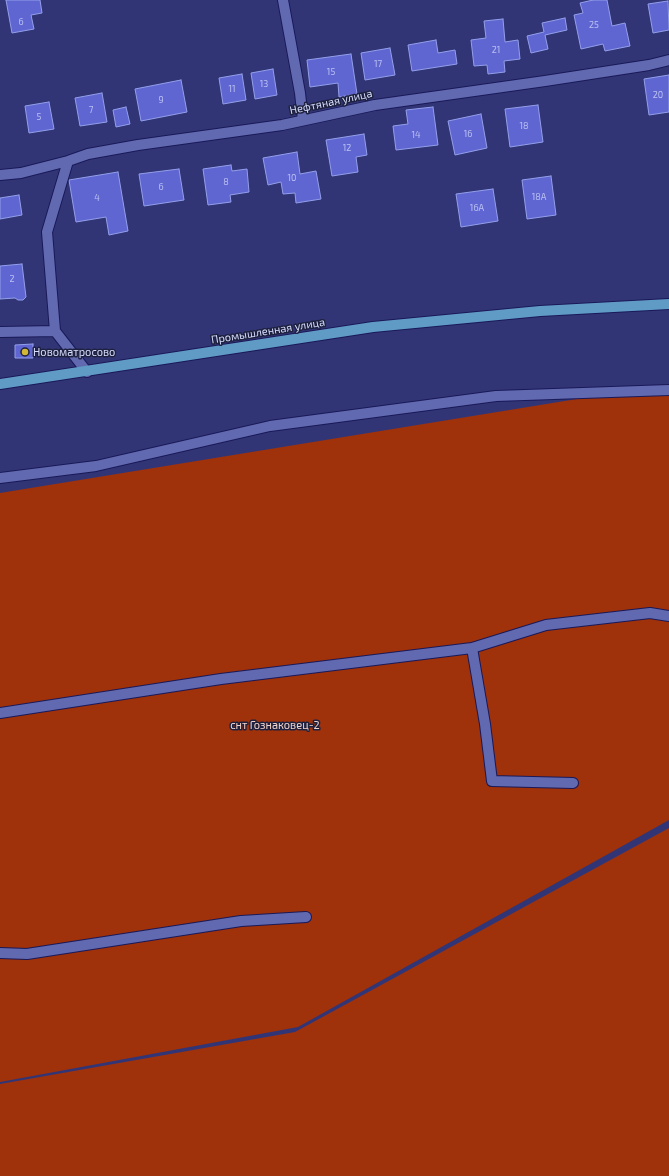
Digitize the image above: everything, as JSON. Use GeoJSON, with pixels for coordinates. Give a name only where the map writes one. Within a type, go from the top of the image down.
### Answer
{"type":"FeatureCollection","features":[{"type":"Feature","properties":{"kind":"main road","name":"Промышленная улица"},"geometry":{"type":"LineString","coordinates":[[0,384],[87,372],[373,327],[540,311],[669,304]]}},
{"type":"Feature","properties":{"kind":"street"},"geometry":{"type":"LineString","coordinates":[[283,0],[300,93],[303,120]]}},
{"type":"Feature","properties":{"kind":"street","name":"Нефтяная улица"},"geometry":{"type":"LineString","coordinates":[[0,174],[21,173],[68,162],[88,154],[138,145],[282,125],[374,105],[649,65],[669,60]]}},
{"type":"Feature","properties":{"kind":"street"},"geometry":{"type":"LineString","coordinates":[[68,162],[47,232],[55,331],[87,372]]}},
{"type":"Feature","properties":{"kind":"street"},"geometry":{"type":"LineString","coordinates":[[0,332],[55,331]]}},
{"type":"Feature","properties":{"kind":"street"},"geometry":{"type":"LineString","coordinates":[[0,478],[96,466],[270,426],[488,397],[669,390]]}},
{"type":"Feature","properties":{"kind":"street"},"geometry":{"type":"LineString","coordinates":[[0,713],[220,679],[472,648],[546,625],[650,613],[669,616]]}},
{"type":"Feature","properties":{"kind":"street"},"geometry":{"type":"LineString","coordinates":[[472,648],[485,724],[492,782],[573,783]]}},
{"type":"Feature","properties":{"kind":"street"},"geometry":{"type":"LineString","coordinates":[[0,954],[27,954],[242,921],[306,918]]}},
{"type":"Feature","properties":{"kind":"green space","name":"снт Гознаковец-2"},"geometry":{"type":"Polygon","coordinates":[[[669,384],[669,820],[298,1027],[0,1082],[0,493],[669,384]]]}},
{"type":"Feature","properties":{"kind":"green space"},"geometry":{"type":"Polygon","coordinates":[[[669,828],[669,1176],[0,1176],[0,1084],[295,1032],[669,828]]]}},
{"type":"Feature","properties":{"kind":"building"},"geometry":{"type":"Polygon","coordinates":[[[6,0],[40,0],[42,13],[31,15],[34,29],[12,33],[6,0]]]}},
{"type":"Feature","properties":{"kind":"building"},"geometry":{"type":"Polygon","coordinates":[[[593,0],[607,0],[612,26],[625,23],[630,46],[605,51],[603,44],[581,49],[574,15],[583,13],[580,3],[593,0]]]}},
{"type":"Feature","properties":{"kind":"building"},"geometry":{"type":"Polygon","coordinates":[[[668,1],[669,30],[653,33],[648,4],[668,1]]]}},
{"type":"Feature","properties":{"kind":"building"},"geometry":{"type":"Polygon","coordinates":[[[565,18],[567,30],[545,35],[548,49],[531,53],[527,36],[544,32],[542,23],[565,18]]]}},
{"type":"Feature","properties":{"kind":"building"},"geometry":{"type":"Polygon","coordinates":[[[503,19],[505,42],[518,40],[520,59],[504,61],[505,72],[488,74],[487,65],[474,66],[471,40],[486,38],[484,21],[503,19]]]}},
{"type":"Feature","properties":{"kind":"building"},"geometry":{"type":"Polygon","coordinates":[[[436,40],[438,53],[455,50],[457,64],[412,71],[408,45],[436,40]]]}},
{"type":"Feature","properties":{"kind":"building"},"geometry":{"type":"Polygon","coordinates":[[[390,48],[395,75],[365,80],[361,53],[390,48]]]}},
{"type":"Feature","properties":{"kind":"building"},"geometry":{"type":"Polygon","coordinates":[[[351,54],[357,94],[339,97],[338,83],[310,87],[307,60],[351,54]]]}},
{"type":"Feature","properties":{"kind":"building"},"geometry":{"type":"Polygon","coordinates":[[[273,69],[277,95],[255,99],[251,73],[273,69]]]}},
{"type":"Feature","properties":{"kind":"building"},"geometry":{"type":"Polygon","coordinates":[[[242,74],[246,100],[223,104],[219,78],[242,74]]]}},
{"type":"Feature","properties":{"kind":"building"},"geometry":{"type":"Polygon","coordinates":[[[669,75],[669,112],[649,115],[644,79],[669,75]]]}},
{"type":"Feature","properties":{"kind":"building"},"geometry":{"type":"Polygon","coordinates":[[[181,80],[187,112],[141,121],[135,89],[181,80]]]}},
{"type":"Feature","properties":{"kind":"building"},"geometry":{"type":"Polygon","coordinates":[[[102,93],[107,122],[80,126],[75,98],[102,93]]]}},
{"type":"Feature","properties":{"kind":"building"},"geometry":{"type":"Polygon","coordinates":[[[49,102],[54,129],[29,133],[25,106],[49,102]]]}},
{"type":"Feature","properties":{"kind":"building"},"geometry":{"type":"Polygon","coordinates":[[[538,105],[543,142],[510,147],[505,109],[538,105]]]}},
{"type":"Feature","properties":{"kind":"building"},"geometry":{"type":"Polygon","coordinates":[[[126,107],[130,124],[116,127],[113,110],[126,107]]]}},
{"type":"Feature","properties":{"kind":"building"},"geometry":{"type":"Polygon","coordinates":[[[433,107],[438,145],[396,150],[393,126],[408,124],[406,110],[433,107]]]}},
{"type":"Feature","properties":{"kind":"building"},"geometry":{"type":"Polygon","coordinates":[[[481,114],[487,148],[455,155],[448,121],[481,114]]]}},
{"type":"Feature","properties":{"kind":"building"},"geometry":{"type":"Polygon","coordinates":[[[364,134],[367,155],[356,157],[358,172],[332,176],[326,140],[364,134]]]}},
{"type":"Feature","properties":{"kind":"building"},"geometry":{"type":"Polygon","coordinates":[[[297,152],[300,174],[316,171],[321,199],[296,203],[295,193],[283,194],[281,182],[268,185],[263,158],[297,152]]]}},
{"type":"Feature","properties":{"kind":"building"},"geometry":{"type":"Polygon","coordinates":[[[231,165],[232,171],[247,169],[249,192],[230,195],[231,202],[208,205],[203,169],[231,165]]]}},
{"type":"Feature","properties":{"kind":"building"},"geometry":{"type":"Polygon","coordinates":[[[179,169],[184,200],[144,206],[139,174],[179,169]]]}},
{"type":"Feature","properties":{"kind":"building"},"geometry":{"type":"Polygon","coordinates":[[[118,172],[128,231],[109,235],[106,217],[76,222],[69,180],[118,172]]]}},
{"type":"Feature","properties":{"kind":"building"},"geometry":{"type":"Polygon","coordinates":[[[551,176],[556,215],[527,219],[522,180],[551,176]]]}},
{"type":"Feature","properties":{"kind":"building"},"geometry":{"type":"Polygon","coordinates":[[[493,189],[498,221],[461,227],[456,194],[493,189]]]}},
{"type":"Feature","properties":{"kind":"building"},"geometry":{"type":"Polygon","coordinates":[[[19,195],[22,215],[0,219],[0,198],[19,195]]]}},
{"type":"Feature","properties":{"kind":"building"},"geometry":{"type":"Polygon","coordinates":[[[22,264],[26,297],[23,300],[18,300],[15,298],[0,299],[0,266],[22,264]]]}},
{"type":"Feature","properties":{"kind":"building"},"geometry":{"type":"Polygon","coordinates":[[[33,344],[33,358],[15,358],[15,345],[33,344]]]}},
{"type":"Feature","properties":{"kind":"place","name":"Новоматросово"},"geometry":{"type":"Point","coordinates":[25,352]}}]}
